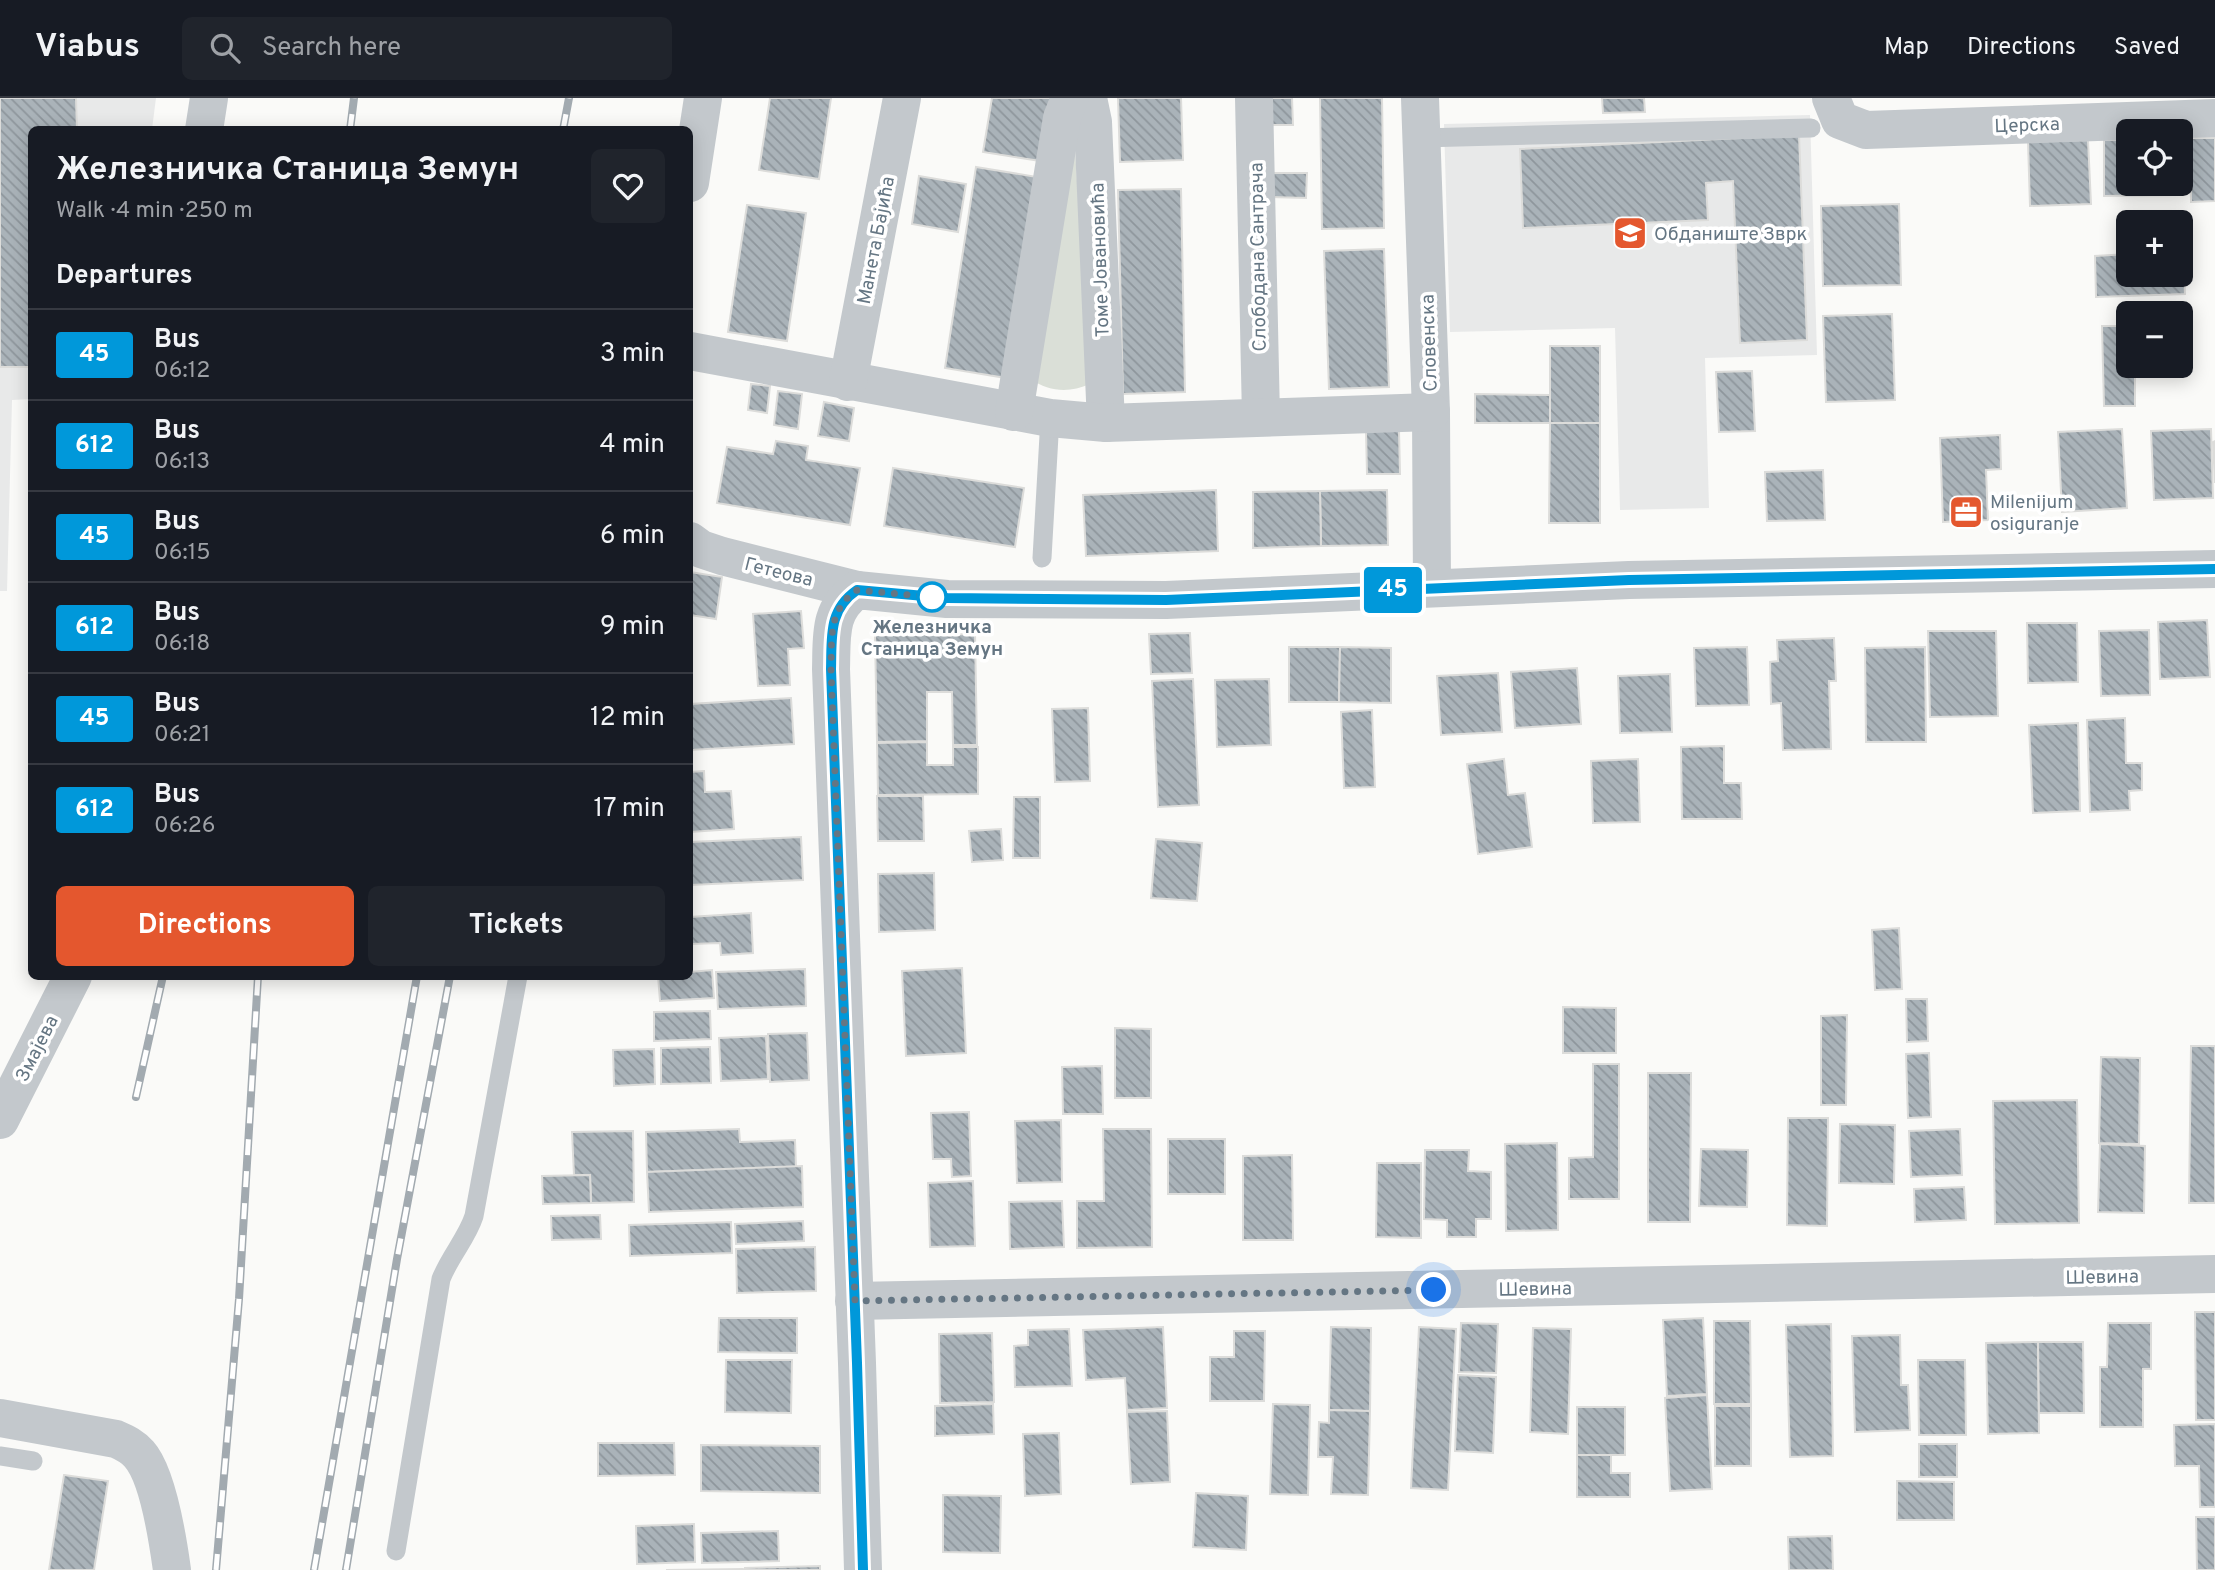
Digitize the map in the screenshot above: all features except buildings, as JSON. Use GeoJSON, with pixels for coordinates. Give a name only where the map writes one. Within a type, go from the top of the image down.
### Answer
{"type":"FeatureCollection","features":[{"type":"Feature","properties":{"kind":"street"},"geometry":{"type":"LineString","coordinates":[[205,126],[209,98]]}},
{"type":"Feature","properties":{"kind":"street"},"geometry":{"type":"LineString","coordinates":[[693,163],[703,98]]}},
{"type":"Feature","properties":{"kind":"street","name":"Манета Бајића"},"geometry":{"type":"LineString","coordinates":[[848,382],[902,98]]}},
{"type":"Feature","properties":{"kind":"street"},"geometry":{"type":"LineString","coordinates":[[1032,415],[1062,118],[1070,98]]}},
{"type":"Feature","properties":{"kind":"street","name":"Томе Јовановића"},"geometry":{"type":"LineString","coordinates":[[1088,98],[1093,122],[1106,423]]}},
{"type":"Feature","properties":{"kind":"street","name":"Слободана Сантрача"},"geometry":{"type":"LineString","coordinates":[[1254,98],[1261,417]]}},
{"type":"Feature","properties":{"kind":"street","name":"Словенска"},"geometry":{"type":"LineString","coordinates":[[1420,98],[1431,412],[1432,589]]}},
{"type":"Feature","properties":{"kind":"street","name":"Церска"},"geometry":{"type":"LineString","coordinates":[[1827,115],[1866,130],[2215,118]]}},
{"type":"Feature","properties":{"kind":"street"},"geometry":{"type":"LineString","coordinates":[[693,352],[1032,415],[1106,423],[1431,412]]}},
{"type":"Feature","properties":{"kind":"street","name":"Гетеова"},"geometry":{"type":"LineString","coordinates":[[693,543],[722,556],[857,590],[947,598],[1041,600],[1166,600],[1629,580],[2215,569]]}},
{"type":"Feature","properties":{"kind":"street"},"geometry":{"type":"LineString","coordinates":[[857,590],[842,602],[832,626],[831,669],[863,1570]]}},
{"type":"Feature","properties":{"kind":"street","name":"Змајева"},"geometry":{"type":"LineString","coordinates":[[0,1120],[71,980]]}},
{"type":"Feature","properties":{"kind":"street","name":"Шевина"},"geometry":{"type":"LineString","coordinates":[[855,1301],[2215,1274]]}},
{"type":"Feature","properties":{"kind":"street"},"geometry":{"type":"LineString","coordinates":[[0,1418],[116,1439],[130,1445],[141,1456],[152,1481],[167,1536],[172,1570]]}},
{"type":"Feature","properties":{"kind":"lane"},"geometry":{"type":"LineString","coordinates":[[1421,138],[1827,115]]}},
{"type":"Feature","properties":{"kind":"lane"},"geometry":{"type":"LineString","coordinates":[[1032,415],[1042,558]]}},
{"type":"Feature","properties":{"kind":"lane"},"geometry":{"type":"LineString","coordinates":[[396,1552],[441,1279],[474,1216],[517,980]]}},
{"type":"Feature","properties":{"kind":"lane"},"geometry":{"type":"LineString","coordinates":[[0,1456],[33,1461]]}},
{"type":"Feature","properties":{"kind":"shaded area"},"geometry":{"type":"Polygon","coordinates":[[[0,98],[156,98],[152,126],[28,126],[28,399],[12,400],[7,591],[0,591],[0,98]]]}},
{"type":"Feature","properties":{"kind":"shaded area","name":"Обданиште Зврк"},"geometry":{"type":"Polygon","coordinates":[[[1810,115],[1817,355],[1705,358],[1709,508],[1620,510],[1615,328],[1450,332],[1444,124],[1810,115]]]}},
{"type":"Feature","properties":{"kind":"shaded area"},"geometry":{"type":"Polygon","coordinates":[[[1074,134],[1090,384],[1060,390],[1045,387],[1030,379],[1074,134]]]}},
{"type":"Feature","properties":{"kind":"railway"},"geometry":{"type":"LineString","coordinates":[[350,126],[354,98]]}},
{"type":"Feature","properties":{"kind":"railway"},"geometry":{"type":"LineString","coordinates":[[564,126],[569,98]]}},
{"type":"Feature","properties":{"kind":"railway"},"geometry":{"type":"LineString","coordinates":[[136,1097],[162,980]]}},
{"type":"Feature","properties":{"kind":"railway"},"geometry":{"type":"LineString","coordinates":[[216,1570],[239,1299],[258,980]]}},
{"type":"Feature","properties":{"kind":"railway"},"geometry":{"type":"LineString","coordinates":[[314,1570],[416,980]]}},
{"type":"Feature","properties":{"kind":"railway"},"geometry":{"type":"LineString","coordinates":[[346,1570],[397,1259],[449,980]]}},
{"type":"Feature","properties":{"kind":"bus line","name":"45"},"geometry":{"type":"LineString","coordinates":[[863,1570],[831,669],[832,626],[842,602],[850,594],[857,590],[947,598],[1166,600],[1629,580],[2215,569]]}},
{"type":"Feature","properties":{"kind":"place","name":"Обданиште Зврк"},"geometry":{"type":"Point","coordinates":[1630,233]}},
{"type":"Feature","properties":{"kind":"place","name":"Milenijum osiguranje"},"geometry":{"type":"Point","coordinates":[1966,512]}},
{"type":"Feature","properties":{"kind":"place","name":"Железничка Станица Земун"},"geometry":{"type":"Point","coordinates":[932,597]}},
{"type":"Feature","properties":{"kind":"route"},"geometry":{"type":"LineString","coordinates":[[932,597],[857,590],[842,602],[832,626],[831,669],[855,1301],[1434,1290]]}}]}
